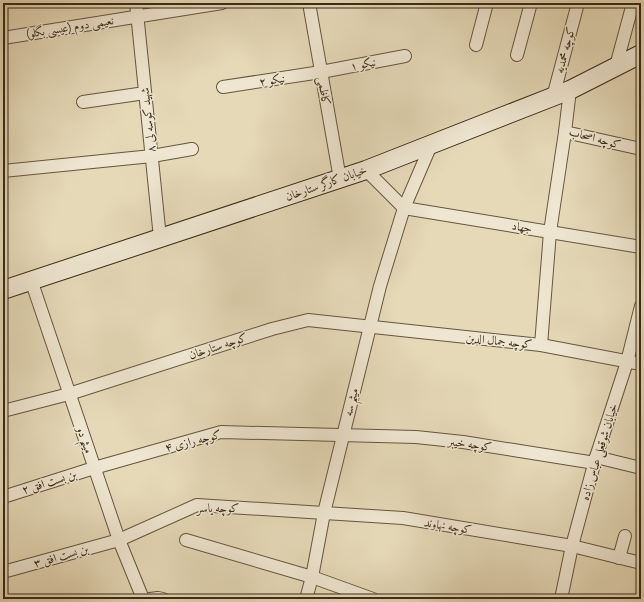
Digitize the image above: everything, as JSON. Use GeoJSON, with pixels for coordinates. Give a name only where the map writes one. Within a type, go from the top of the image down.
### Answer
{"type":"FeatureCollection","features":[{"type":"Feature","properties":{"kind":"street","name":"شهید کوسه لی ۸"},"geometry":{"type":"LineString","coordinates":[[136,3],[160,238]]}},
{"type":"Feature","properties":{"kind":"street","name":"نعیمی دوم (عیسی بگلو)"},"geometry":{"type":"LineString","coordinates":[[3,38],[222,3]]}},
{"type":"Feature","properties":{"kind":"street","name":"کاظمی"},"geometry":{"type":"LineString","coordinates":[[309,3],[340,179]]}},
{"type":"Feature","properties":{"kind":"street"},"geometry":{"type":"LineString","coordinates":[[476,46],[487,3]]}},
{"type":"Feature","properties":{"kind":"street"},"geometry":{"type":"LineString","coordinates":[[518,55],[531,3]]}},
{"type":"Feature","properties":{"kind":"street","name":"کوچه محمدیه"},"geometry":{"type":"LineString","coordinates":[[553,97],[578,3]]}},
{"type":"Feature","properties":{"kind":"street"},"geometry":{"type":"LineString","coordinates":[[616,66],[633,3]]}},
{"type":"Feature","properties":{"kind":"street","name":"خیابان کارگر ستارخان"},"geometry":{"type":"LineString","coordinates":[[3,290],[366,170],[570,90],[641,54]]}},
{"type":"Feature","properties":{"kind":"street","name":"نیکو ۱"},"geometry":{"type":"LineString","coordinates":[[321,72],[405,56]]}},
{"type":"Feature","properties":{"kind":"street","name":"نیکو ۲"},"geometry":{"type":"LineString","coordinates":[[223,87],[321,72]]}},
{"type":"Feature","properties":{"kind":"street","name":"کوچه اصحاب"},"geometry":{"type":"LineString","coordinates":[[570,90],[564,132],[641,149]]}},
{"type":"Feature","properties":{"kind":"street"},"geometry":{"type":"LineString","coordinates":[[83,102],[145,93]]}},
{"type":"Feature","properties":{"kind":"street"},"geometry":{"type":"LineString","coordinates":[[541,345],[550,232],[564,132]]}},
{"type":"Feature","properties":{"kind":"street","name":"میثم سه"},"geometry":{"type":"LineString","coordinates":[[306,599],[312,577],[324,513],[380,286],[404,208],[431,144]]}},
{"type":"Feature","properties":{"kind":"street"},"geometry":{"type":"LineString","coordinates":[[3,171],[152,156],[192,149]]}},
{"type":"Feature","properties":{"kind":"street"},"geometry":{"type":"LineString","coordinates":[[366,170],[404,208]]}},
{"type":"Feature","properties":{"kind":"street","name":"جهاد"},"geometry":{"type":"LineString","coordinates":[[404,208],[641,247]]}},
{"type":"Feature","properties":{"kind":"street","name":"میثم دو"},"geometry":{"type":"LineString","coordinates":[[31,280],[119,540],[143,599]]}},
{"type":"Feature","properties":{"kind":"street","name":"خیابان شوقعلی عباس زاده"},"geometry":{"type":"LineString","coordinates":[[561,599],[572,546],[596,460],[627,362],[639,320],[641,306]]}},
{"type":"Feature","properties":{"kind":"street","name":"کوچه ستارخان"},"geometry":{"type":"LineString","coordinates":[[3,411],[69,394],[272,328],[308,320],[370,327]]}},
{"type":"Feature","properties":{"kind":"street","name":"کوچه جمال الدین"},"geometry":{"type":"LineString","coordinates":[[370,327],[541,345],[641,364]]}},
{"type":"Feature","properties":{"kind":"street","name":"کوچه رازی ۴"},"geometry":{"type":"LineString","coordinates":[[94,468],[221,432],[343,436]]}},
{"type":"Feature","properties":{"kind":"street","name":"کوچه خیبر"},"geometry":{"type":"LineString","coordinates":[[343,436],[422,438],[463,442],[596,460],[641,468]]}},
{"type":"Feature","properties":{"kind":"street","name":"بن بست افق ۲"},"geometry":{"type":"LineString","coordinates":[[3,496],[94,468]]}},
{"type":"Feature","properties":{"kind":"street","name":"کوچه یاسر"},"geometry":{"type":"LineString","coordinates":[[119,540],[197,505],[324,513]]}},
{"type":"Feature","properties":{"kind":"street","name":"کوچه نهاوند"},"geometry":{"type":"LineString","coordinates":[[324,513],[403,518],[572,546],[641,563]]}},
{"type":"Feature","properties":{"kind":"street"},"geometry":{"type":"LineString","coordinates":[[620,558],[625,536]]}},
{"type":"Feature","properties":{"kind":"street","name":"بن بست افق ۳"},"geometry":{"type":"LineString","coordinates":[[3,572],[119,540]]}},
{"type":"Feature","properties":{"kind":"street"},"geometry":{"type":"LineString","coordinates":[[186,540],[312,577],[373,599]]}},
{"type":"Feature","properties":{"kind":"street"},"geometry":{"type":"LineString","coordinates":[[150,599],[163,599]]}}]}
